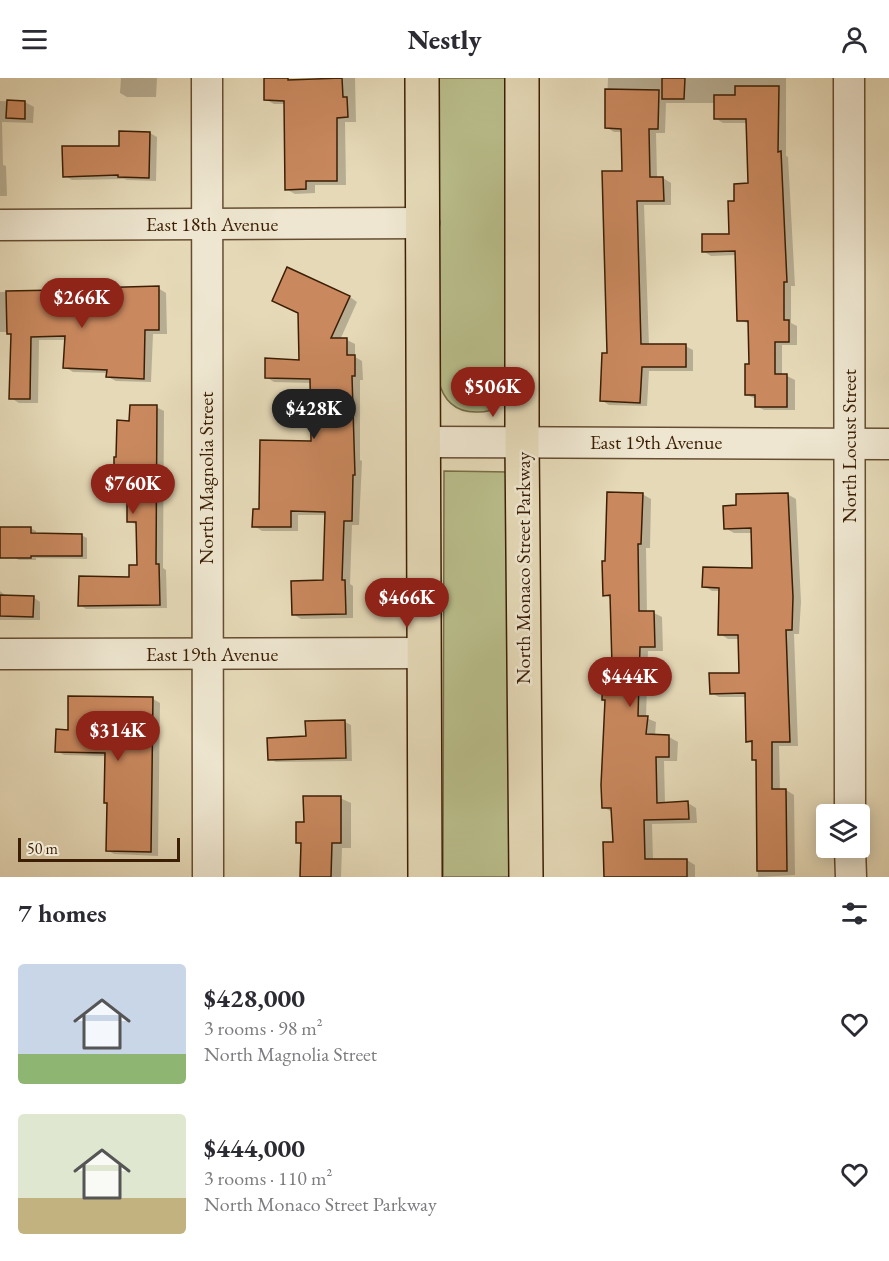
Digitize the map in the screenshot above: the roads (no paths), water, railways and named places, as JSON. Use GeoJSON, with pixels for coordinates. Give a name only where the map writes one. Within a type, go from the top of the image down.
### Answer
{"type":"FeatureCollection","features":[{"type":"Feature","properties":{"kind":"main road"},"geometry":{"type":"LineString","coordinates":[[423,78],[425,877]]}},
{"type":"Feature","properties":{"kind":"main road","name":"North Monaco Street Parkway"},"geometry":{"type":"LineString","coordinates":[[522,78],[522,442],[526,877]]}},
{"type":"Feature","properties":{"kind":"street","name":"North Magnolia Street"},"geometry":{"type":"LineString","coordinates":[[207,78],[208,877]]}},
{"type":"Feature","properties":{"kind":"street","name":"North Locust Street"},"geometry":{"type":"LineString","coordinates":[[849,78],[850,804]]}},
{"type":"Feature","properties":{"kind":"street","name":"East 18th Avenue"},"geometry":{"type":"LineString","coordinates":[[0,225],[424,223]]}},
{"type":"Feature","properties":{"kind":"street","name":"East 19th Avenue"},"geometry":{"type":"LineString","coordinates":[[424,442],[889,444]]}},
{"type":"Feature","properties":{"kind":"street","name":"East 19th Avenue"},"geometry":{"type":"LineString","coordinates":[[0,654],[424,653]]}},
{"type":"Feature","properties":{"kind":"street"},"geometry":{"type":"LineString","coordinates":[[850,858],[850,877]]}}]}
